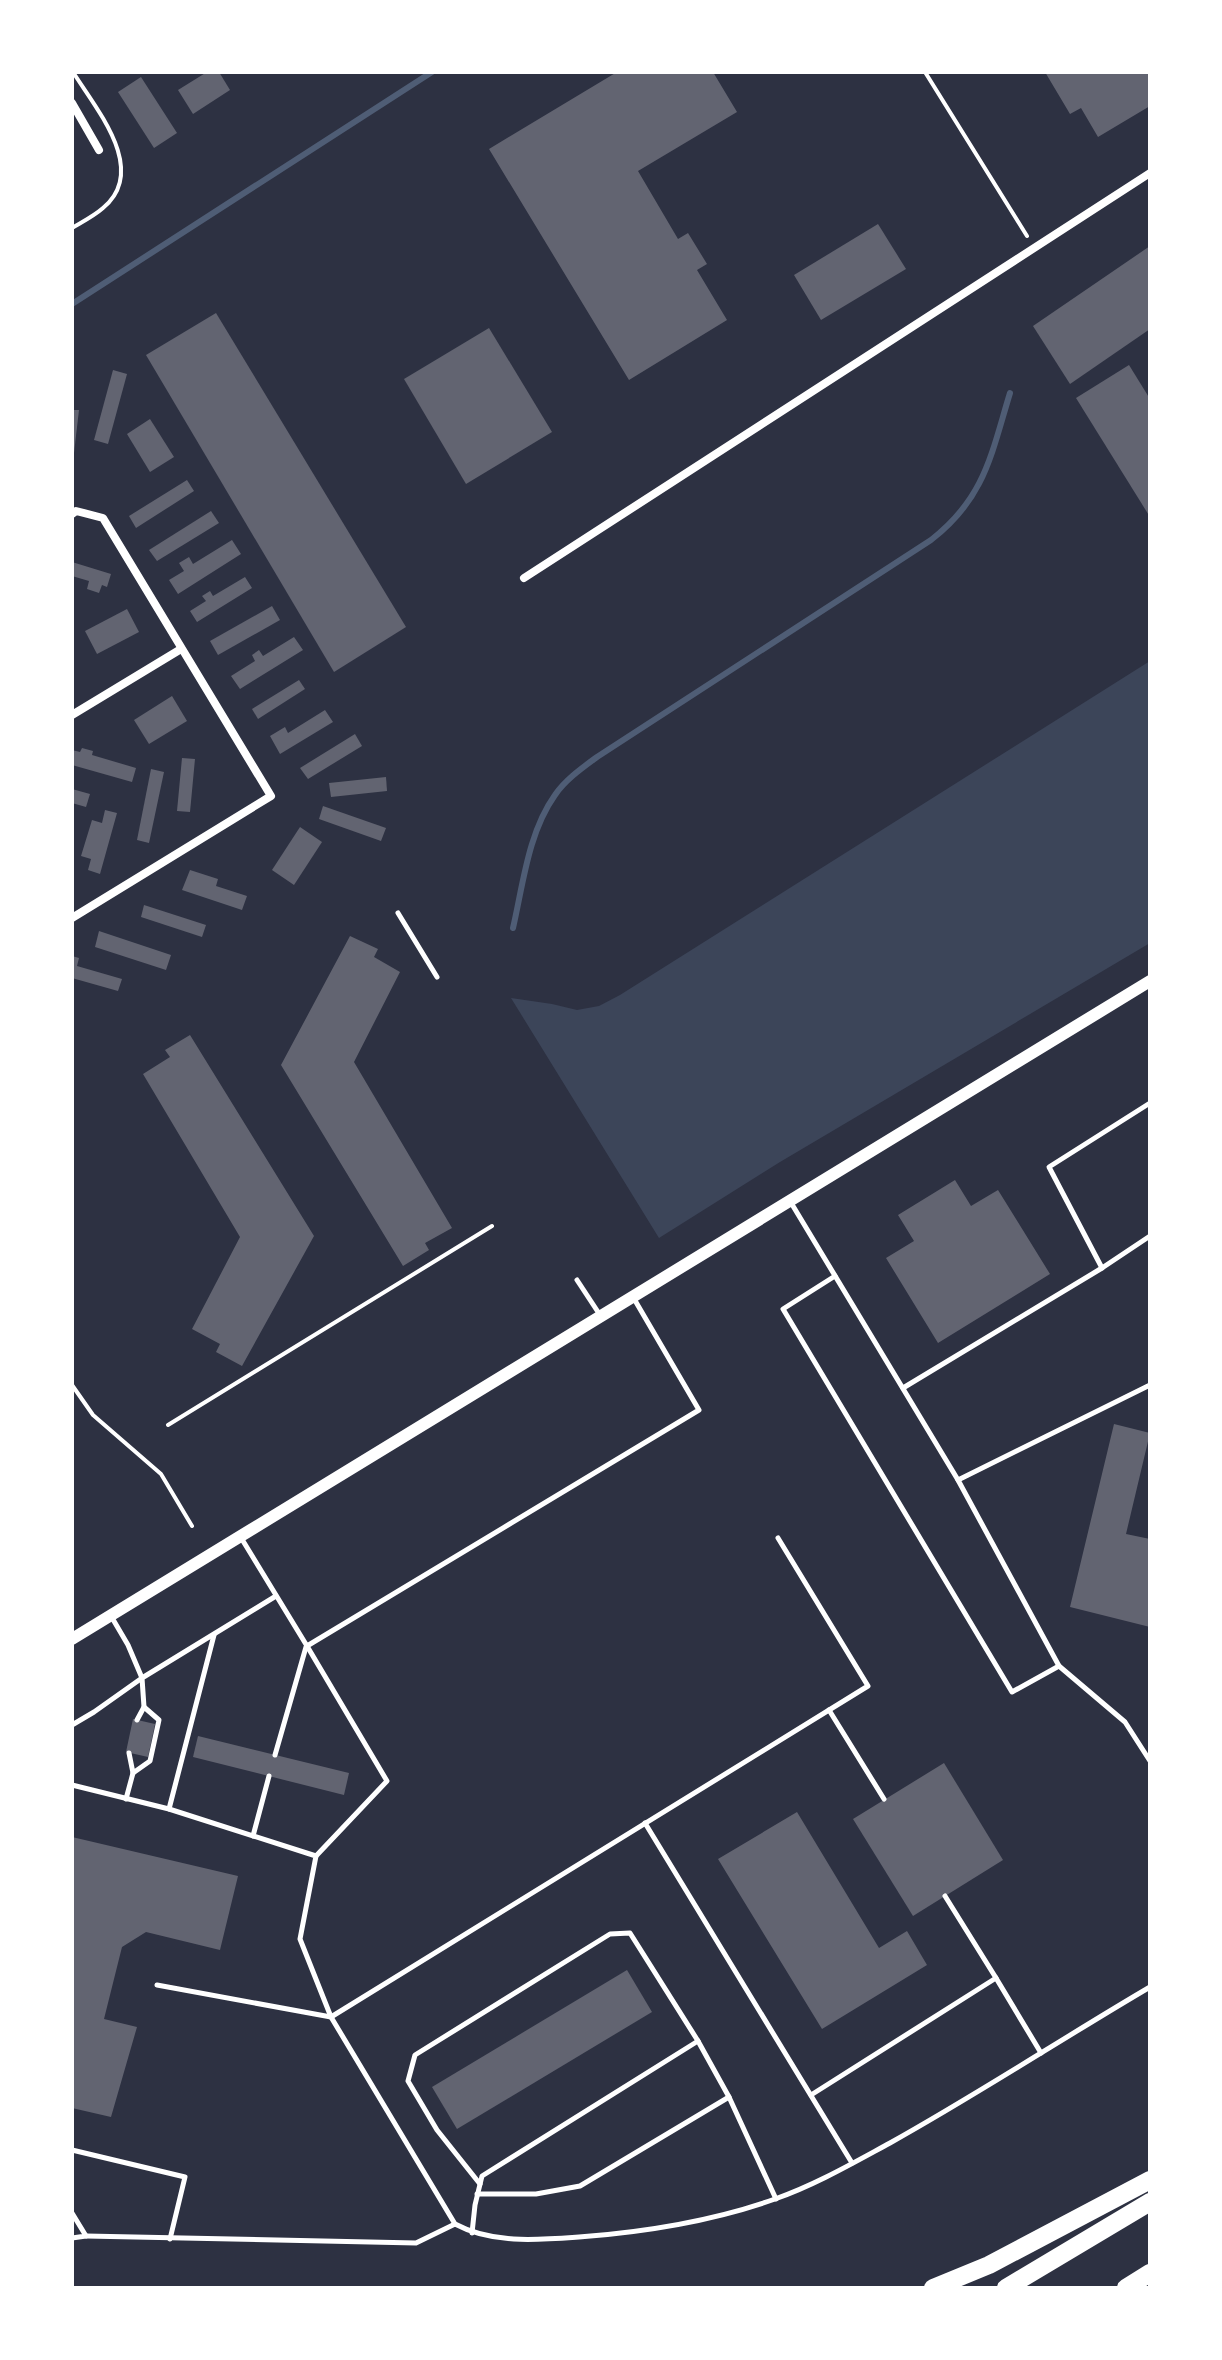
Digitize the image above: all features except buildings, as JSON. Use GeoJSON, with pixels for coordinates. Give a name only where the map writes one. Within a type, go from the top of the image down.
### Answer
{"type":"FeatureCollection","features":[{"type":"Feature","properties":{"kind":"highway"},"geometry":{"type":"LineString","coordinates":[[933,2288],[989,2265],[1150,2180]]}},
{"type":"Feature","properties":{"kind":"highway"},"geometry":{"type":"LineString","coordinates":[[1006,2288],[1150,2202]]}},
{"type":"Feature","properties":{"kind":"highway"},"geometry":{"type":"LineString","coordinates":[[1126,2288],[1150,2273]]}},
{"type":"Feature","properties":{"kind":"street"},"geometry":{"type":"LineString","coordinates":[[72,103],[99,150]]}},
{"type":"Feature","properties":{"kind":"street"},"geometry":{"type":"LineString","coordinates":[[524,578],[1150,173]]}},
{"type":"Feature","properties":{"kind":"street"},"geometry":{"type":"LineString","coordinates":[[72,514],[76,511],[103,518],[271,796],[72,918]]}},
{"type":"Feature","properties":{"kind":"street"},"geometry":{"type":"LineString","coordinates":[[72,715],[181,649]]}},
{"type":"Feature","properties":{"kind":"street"},"geometry":{"type":"LineString","coordinates":[[72,1639],[1150,981]]}},
{"type":"Feature","properties":{"kind":"lane"},"geometry":{"type":"LineString","coordinates":[[398,913],[437,977]]}},
{"type":"Feature","properties":{"kind":"lane"},"geometry":{"type":"LineString","coordinates":[[1102,1268],[1049,1167],[1150,1103]]}},
{"type":"Feature","properties":{"kind":"lane"},"geometry":{"type":"LineString","coordinates":[[790,1201],[958,1480],[1059,1666],[1125,1722],[1150,1761]]}},
{"type":"Feature","properties":{"kind":"lane"},"geometry":{"type":"LineString","coordinates":[[903,1388],[1150,1236]]}},
{"type":"Feature","properties":{"kind":"lane"},"geometry":{"type":"LineString","coordinates":[[835,1276],[783,1309],[1012,1692],[1059,1666]]}},
{"type":"Feature","properties":{"kind":"lane"},"geometry":{"type":"LineString","coordinates":[[577,1280],[600,1316]]}},
{"type":"Feature","properties":{"kind":"lane"},"geometry":{"type":"LineString","coordinates":[[275,1755],[307,1646],[699,1410],[632,1296]]}},
{"type":"Feature","properties":{"kind":"lane"},"geometry":{"type":"LineString","coordinates":[[958,1480],[1150,1385]]}},
{"type":"Feature","properties":{"kind":"lane"},"geometry":{"type":"LineString","coordinates":[[240,1536],[387,1781],[316,1856],[300,1939],[331,2017],[455,2224],[472,2233],[532,2240],[617,2234],[711,2218],[776,2199],[852,2163],[939,2116],[1150,1987]]}},
{"type":"Feature","properties":{"kind":"lane"},"geometry":{"type":"LineString","coordinates":[[157,1985],[331,2017],[868,1686],[778,1538]]}},
{"type":"Feature","properties":{"kind":"lane"},"geometry":{"type":"LineString","coordinates":[[72,1725],[276,1596]]}},
{"type":"Feature","properties":{"kind":"lane"},"geometry":{"type":"LineString","coordinates":[[110,1616],[128,1645],[142,1678],[144,1707],[137,1720]]}},
{"type":"Feature","properties":{"kind":"lane"},"geometry":{"type":"LineString","coordinates":[[169,1809],[214,1634]]}},
{"type":"Feature","properties":{"kind":"lane"},"geometry":{"type":"LineString","coordinates":[[133,1773],[150,1761],[159,1720],[144,1707]]}},
{"type":"Feature","properties":{"kind":"lane"},"geometry":{"type":"LineString","coordinates":[[829,1710],[884,1799]]}},
{"type":"Feature","properties":{"kind":"lane"},"geometry":{"type":"LineString","coordinates":[[126,1799],[133,1773],[129,1753]]}},
{"type":"Feature","properties":{"kind":"lane"},"geometry":{"type":"LineString","coordinates":[[253,1836],[269,1776]]}},
{"type":"Feature","properties":{"kind":"lane"},"geometry":{"type":"LineString","coordinates":[[72,1785],[169,1809],[316,1856]]}},
{"type":"Feature","properties":{"kind":"lane"},"geometry":{"type":"LineString","coordinates":[[645,1823],[852,2163]]}},
{"type":"Feature","properties":{"kind":"lane"},"geometry":{"type":"LineString","coordinates":[[945,1896],[1041,2053]]}},
{"type":"Feature","properties":{"kind":"lane"},"geometry":{"type":"LineString","coordinates":[[480,2184],[437,2130],[408,2081],[415,2055],[610,1934],[630,1933],[698,2041],[729,2097],[776,2199]]}},
{"type":"Feature","properties":{"kind":"lane"},"geometry":{"type":"LineString","coordinates":[[811,2095],[996,1978]]}},
{"type":"Feature","properties":{"kind":"lane"},"geometry":{"type":"LineString","coordinates":[[472,2233],[482,2176],[698,2041]]}},
{"type":"Feature","properties":{"kind":"lane"},"geometry":{"type":"LineString","coordinates":[[477,2194],[536,2194],[580,2186],[729,2097]]}},
{"type":"Feature","properties":{"kind":"lane"},"geometry":{"type":"LineString","coordinates":[[72,2150],[185,2177],[170,2239]]}},
{"type":"Feature","properties":{"kind":"lane"},"geometry":{"type":"LineString","coordinates":[[72,2213],[86,2236]]}},
{"type":"Feature","properties":{"kind":"lane"},"geometry":{"type":"LineString","coordinates":[[72,2238],[416,2243],[455,2224]]}},
{"type":"Feature","properties":{"kind":"path"},"geometry":{"type":"LineString","coordinates":[[925,72],[1034,248]]}},
{"type":"Feature","properties":{"kind":"path"},"geometry":{"type":"LineString","coordinates":[[168,1425],[492,1226]]}},
{"type":"Feature","properties":{"kind":"path"},"geometry":{"type":"LineString","coordinates":[[72,1385],[93,1415],[161,1474],[192,1526]]}},
{"type":"Feature","properties":{"kind":"shaded area"},"geometry":{"type":"Polygon","coordinates":[[[1150,661],[1150,943],[780,1162],[659,1238],[511,998],[577,1010],[599,1006],[620,995],[1150,661]]]}},
{"type":"Feature","properties":{"kind":"waterway"},"geometry":{"type":"LineString","coordinates":[[72,304],[432,72]]}},
{"type":"Feature","properties":{"kind":"waterway"},"geometry":{"type":"LineString","coordinates":[[513,928],[532,842],[546,810],[564,784],[597,757],[931,540],[949,524],[975,491],[991,456],[1010,393]]}}]}
